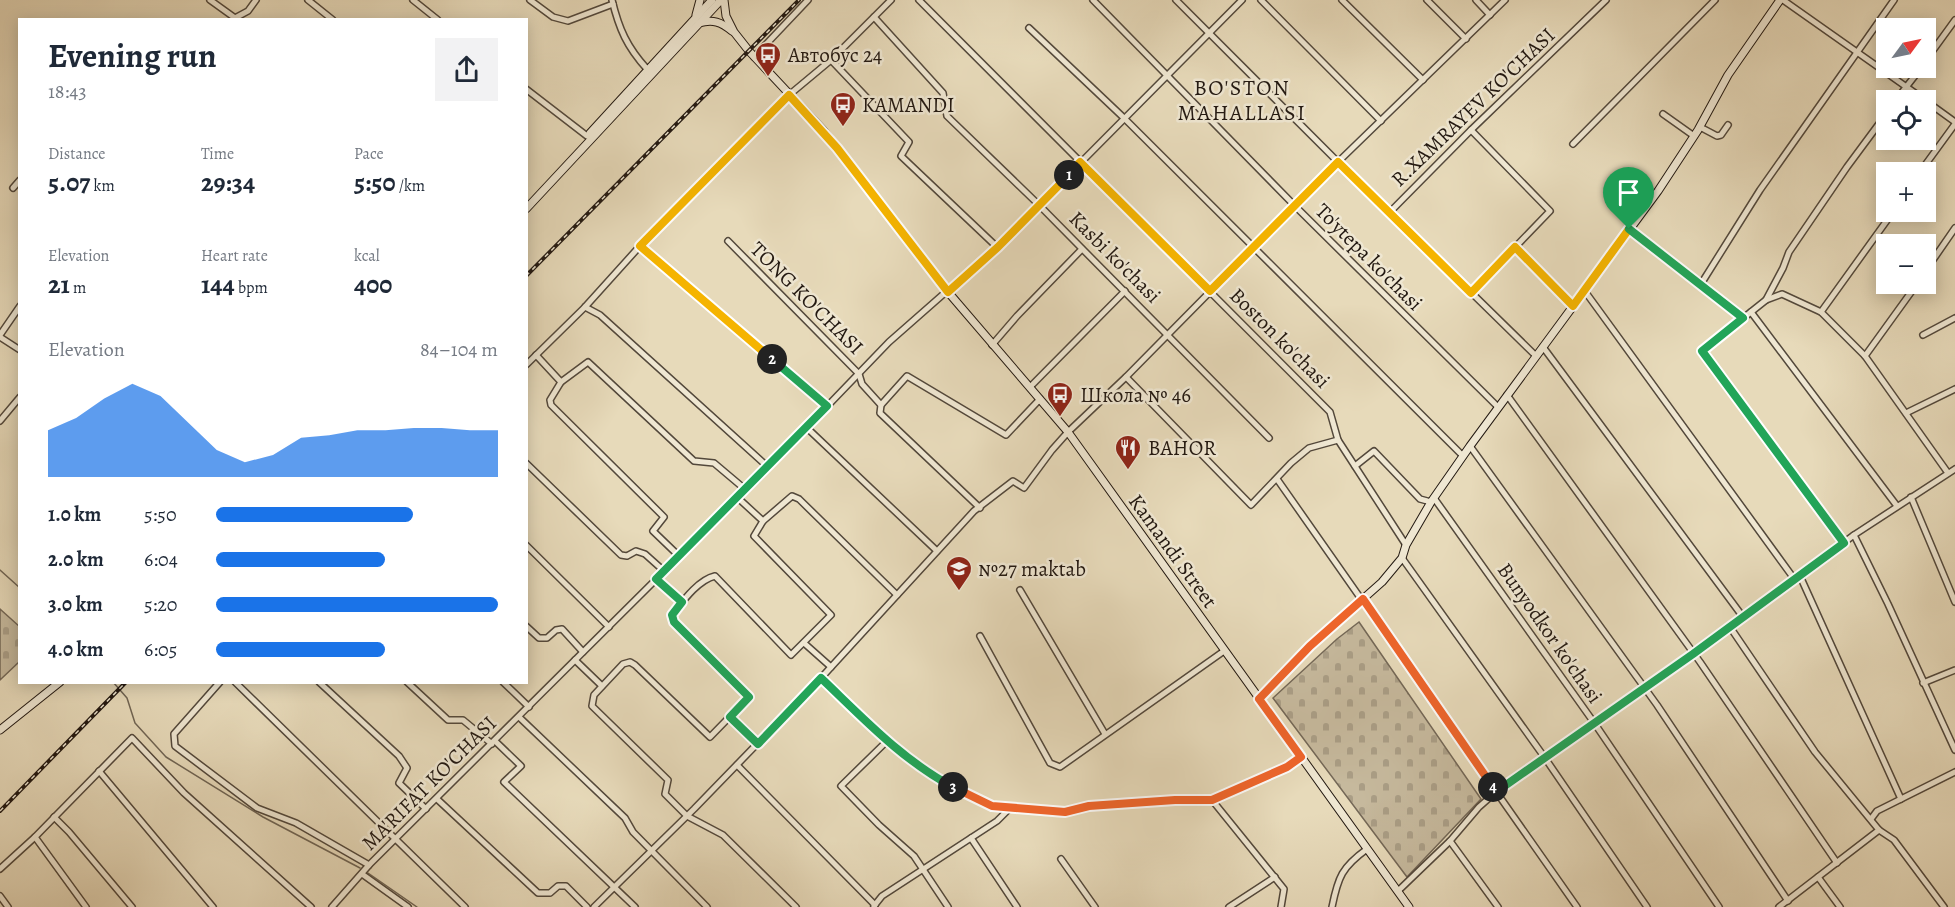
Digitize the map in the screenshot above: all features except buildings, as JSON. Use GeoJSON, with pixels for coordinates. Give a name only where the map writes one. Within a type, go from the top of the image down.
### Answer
{"type":"FeatureCollection","features":[{"type":"Feature","properties":{"kind":"main road"},"geometry":{"type":"LineString","coordinates":[[697,21],[700,0]]}},
{"type":"Feature","properties":{"kind":"main road"},"geometry":{"type":"LineString","coordinates":[[528,207],[697,21],[712,0]]}},
{"type":"Feature","properties":{"kind":"main road"},"geometry":{"type":"LineString","coordinates":[[528,200],[647,69],[697,21],[723,0]]}},
{"type":"Feature","properties":{"kind":"main road","name":"Kamandi Street"},"geometry":{"type":"LineString","coordinates":[[723,0],[726,16],[734,32],[837,148],[948,292],[1068,432],[1409,907]]}},
{"type":"Feature","properties":{"kind":"main road"},"geometry":{"type":"LineString","coordinates":[[1259,699],[1310,646],[1382,582],[1402,558],[1406,545],[1432,500],[1629,229],[1700,127],[1728,75],[1782,0]]}},
{"type":"Feature","properties":{"kind":"main road","name":"Kamandi Street"},"geometry":{"type":"LineString","coordinates":[[697,21],[720,22],[734,32]]}},
{"type":"Feature","properties":{"kind":"main road"},"geometry":{"type":"LineString","coordinates":[[0,730],[58,684]]}},
{"type":"Feature","properties":{"kind":"street"},"geometry":{"type":"LineString","coordinates":[[210,0],[235,18],[248,11],[256,0]]}},
{"type":"Feature","properties":{"kind":"street"},"geometry":{"type":"LineString","coordinates":[[308,0],[330,18]]}},
{"type":"Feature","properties":{"kind":"street"},"geometry":{"type":"LineString","coordinates":[[413,0],[436,18]]}},
{"type":"Feature","properties":{"kind":"street"},"geometry":{"type":"LineString","coordinates":[[530,0],[553,17],[568,21],[612,2],[620,29],[637,58],[647,69]]}},
{"type":"Feature","properties":{"kind":"street"},"geometry":{"type":"LineString","coordinates":[[754,57],[808,0]]}},
{"type":"Feature","properties":{"kind":"street"},"geometry":{"type":"LineString","coordinates":[[528,363],[789,95],[831,60],[891,0]]}},
{"type":"Feature","properties":{"kind":"street","name":"Boston ko'chasi"},"geometry":{"type":"LineString","coordinates":[[919,0],[1330,412],[1338,440],[1406,545]]}},
{"type":"Feature","properties":{"kind":"street","name":"To'ytepa ko'chasi"},"geometry":{"type":"LineString","coordinates":[[1093,0],[1295,206],[1498,407]]}},
{"type":"Feature","properties":{"kind":"street"},"geometry":{"type":"LineString","coordinates":[[1176,0],[1536,356]]}},
{"type":"Feature","properties":{"kind":"street","name":"MA'RIFAT KO'CHASI"},"geometry":{"type":"LineString","coordinates":[[332,907],[369,866],[746,490],[890,342],[998,247],[1242,0]]}},
{"type":"Feature","properties":{"kind":"street"},"geometry":{"type":"LineString","coordinates":[[1261,0],[1381,120]]}},
{"type":"Feature","properties":{"kind":"street"},"geometry":{"type":"LineString","coordinates":[[1342,0],[1423,80]]}},
{"type":"Feature","properties":{"kind":"street"},"geometry":{"type":"LineString","coordinates":[[1427,0],[1466,39]]}},
{"type":"Feature","properties":{"kind":"street"},"geometry":{"type":"LineString","coordinates":[[1476,0],[1490,15]]}},
{"type":"Feature","properties":{"kind":"street"},"geometry":{"type":"LineString","coordinates":[[594,907],[758,744],[974,510],[980,508],[1013,481],[1024,488],[1068,432],[1126,377],[1338,162],[1505,0]]}},
{"type":"Feature","properties":{"kind":"street","name":"R.XAMRAYEV KO'CHASI"},"geometry":{"type":"LineString","coordinates":[[1389,213],[1606,0]]}},
{"type":"Feature","properties":{"kind":"street"},"geometry":{"type":"LineString","coordinates":[[1574,144],[1715,0]]}},
{"type":"Feature","properties":{"kind":"street"},"geometry":{"type":"LineString","coordinates":[[1782,0],[1910,90]]}},
{"type":"Feature","properties":{"kind":"street"},"geometry":{"type":"LineString","coordinates":[[1701,284],[1760,190],[1894,0]]}},
{"type":"Feature","properties":{"kind":"street","name":"Kasbi ko'chasi"},"geometry":{"type":"LineString","coordinates":[[874,17],[943,93],[947,116],[1039,205],[1269,438]]}},
{"type":"Feature","properties":{"kind":"street"},"geometry":{"type":"LineString","coordinates":[[1936,46],[1955,20]]}},
{"type":"Feature","properties":{"kind":"street"},"geometry":{"type":"LineString","coordinates":[[1029,28],[1124,118],[1462,456]]}},
{"type":"Feature","properties":{"kind":"street"},"geometry":{"type":"LineString","coordinates":[[831,60],[909,142],[901,156],[998,247]]}},
{"type":"Feature","properties":{"kind":"street"},"geometry":{"type":"LineString","coordinates":[[1904,90],[1913,78]]}},
{"type":"Feature","properties":{"kind":"street"},"geometry":{"type":"LineString","coordinates":[[528,91],[587,136]]}},
{"type":"Feature","properties":{"kind":"street"},"geometry":{"type":"LineString","coordinates":[[1927,162],[1955,123],[1936,109]]}},
{"type":"Feature","properties":{"kind":"street"},"geometry":{"type":"LineString","coordinates":[[1663,114],[1694,135]]}},
{"type":"Feature","properties":{"kind":"street"},"geometry":{"type":"LineString","coordinates":[[1700,127],[1717,136],[1721,135],[1728,125]]}},
{"type":"Feature","properties":{"kind":"street"},"geometry":{"type":"LineString","coordinates":[[1766,300],[1789,252],[1876,128]]}},
{"type":"Feature","properties":{"kind":"street"},"geometry":{"type":"LineString","coordinates":[[1471,130],[1550,211],[1471,293]]}},
{"type":"Feature","properties":{"kind":"street"},"geometry":{"type":"LineString","coordinates":[[13,188],[18,182]]}},
{"type":"Feature","properties":{"kind":"street"},"geometry":{"type":"LineString","coordinates":[[1821,312],[1886,222]]}},
{"type":"Feature","properties":{"kind":"street"},"geometry":{"type":"LineString","coordinates":[[1936,256],[1955,228]]}},
{"type":"Feature","properties":{"kind":"street"},"geometry":{"type":"LineString","coordinates":[[1629,229],[1743,318]]}},
{"type":"Feature","properties":{"kind":"street","name":"TONG KO'CHASI"},"geometry":{"type":"LineString","coordinates":[[728,241],[859,374],[862,384],[881,405],[880,413],[980,508]]}},
{"type":"Feature","properties":{"kind":"street"},"geometry":{"type":"LineString","coordinates":[[640,246],[827,406]]}},
{"type":"Feature","properties":{"kind":"street"},"geometry":{"type":"LineString","coordinates":[[1515,247],[1573,306]]}},
{"type":"Feature","properties":{"kind":"street"},"geometry":{"type":"LineString","coordinates":[[992,345],[1082,249]]}},
{"type":"Feature","properties":{"kind":"street"},"geometry":{"type":"LineString","coordinates":[[1030,387],[1125,291]]}},
{"type":"Feature","properties":{"kind":"street"},"geometry":{"type":"LineString","coordinates":[[1584,291],[1797,578],[1901,799]]}},
{"type":"Feature","properties":{"kind":"street"},"geometry":{"type":"LineString","coordinates":[[1844,543],[1702,351],[1766,300],[1782,294],[1821,312],[1865,356],[1948,473]]}},
{"type":"Feature","properties":{"kind":"street"},"geometry":{"type":"LineString","coordinates":[[1865,356],[1910,294]]}},
{"type":"Feature","properties":{"kind":"street"},"geometry":{"type":"LineString","coordinates":[[585,307],[600,315],[768,467]]}},
{"type":"Feature","properties":{"kind":"street"},"geometry":{"type":"LineString","coordinates":[[18,309],[0,336],[18,349]]}},
{"type":"Feature","properties":{"kind":"street"},"geometry":{"type":"LineString","coordinates":[[1751,312],[1897,506]]}},
{"type":"Feature","properties":{"kind":"street"},"geometry":{"type":"LineString","coordinates":[[1923,335],[1955,318]]}},
{"type":"Feature","properties":{"kind":"street"},"geometry":{"type":"LineString","coordinates":[[1543,347],[1743,617]]}},
{"type":"Feature","properties":{"kind":"street"},"geometry":{"type":"LineString","coordinates":[[536,355],[561,382]]}},
{"type":"Feature","properties":{"kind":"street"},"geometry":{"type":"LineString","coordinates":[[679,556],[653,531],[664,517],[551,405],[550,400],[561,382],[588,362],[694,461],[714,463],[746,490]]}},
{"type":"Feature","properties":{"kind":"street"},"geometry":{"type":"LineString","coordinates":[[881,405],[907,376],[1006,435],[1040,399]]}},
{"type":"Feature","properties":{"kind":"street"},"geometry":{"type":"LineString","coordinates":[[1126,377],[1251,505],[1291,463],[1309,448],[1338,440]]}},
{"type":"Feature","properties":{"kind":"street"},"geometry":{"type":"LineString","coordinates":[[1906,413],[1955,388]]}},
{"type":"Feature","properties":{"kind":"street"},"geometry":{"type":"LineString","coordinates":[[1507,395],[1693,654],[1837,863]]}},
{"type":"Feature","properties":{"kind":"street"},"geometry":{"type":"LineString","coordinates":[[0,421],[18,399]]}},
{"type":"Feature","properties":{"kind":"street"},"geometry":{"type":"LineString","coordinates":[[806,427],[937,551]]}},
{"type":"Feature","properties":{"kind":"street"},"geometry":{"type":"LineString","coordinates":[[1470,446],[1644,688],[1788,901]]}},
{"type":"Feature","properties":{"kind":"street","name":"Bunyodkor ko'chasi"},"geometry":{"type":"LineString","coordinates":[[1355,466],[1374,451],[1420,499],[1432,500],[1595,724],[1719,907]]}},
{"type":"Feature","properties":{"kind":"street"},"geometry":{"type":"LineString","coordinates":[[528,465],[621,555],[627,556],[636,551],[645,554],[664,572]]}},
{"type":"Feature","properties":{"kind":"street"},"geometry":{"type":"LineString","coordinates":[[1398,891],[1496,792],[1693,654],[1854,535],[1955,469]]}},
{"type":"Feature","properties":{"kind":"street"},"geometry":{"type":"LineString","coordinates":[[1277,479],[1577,907]]}},
{"type":"Feature","properties":{"kind":"street"},"geometry":{"type":"LineString","coordinates":[[796,907],[723,835],[687,816],[665,794],[668,780],[592,706],[594,695],[623,664],[630,662],[710,737],[749,697],[674,622],[672,615],[707,578],[715,576],[791,655],[804,643],[831,615],[754,536],[763,521],[792,496],[799,499],[897,595]]}},
{"type":"Feature","properties":{"kind":"street"},"geometry":{"type":"LineString","coordinates":[[1911,497],[1955,602]]}},
{"type":"Feature","properties":{"kind":"street"},"geometry":{"type":"LineString","coordinates":[[738,498],[763,521]]}},
{"type":"Feature","properties":{"kind":"street"},"geometry":{"type":"LineString","coordinates":[[1854,535],[1955,750]]}},
{"type":"Feature","properties":{"kind":"street"},"geometry":{"type":"LineString","coordinates":[[528,547],[609,627]]}},
{"type":"Feature","properties":{"kind":"street"},"geometry":{"type":"LineString","coordinates":[[1402,558],[1545,758],[1647,907]]}},
{"type":"Feature","properties":{"kind":"street"},"geometry":{"type":"LineString","coordinates":[[656,579],[682,602]]}},
{"type":"Feature","properties":{"kind":"street"},"geometry":{"type":"LineString","coordinates":[[1020,590],[1105,735]]}},
{"type":"Feature","properties":{"kind":"street"},"geometry":{"type":"LineString","coordinates":[[1730,627],[1815,752],[1879,830],[1894,840],[1944,907]]}},
{"type":"Feature","properties":{"kind":"street"},"geometry":{"type":"LineString","coordinates":[[528,628],[539,638],[547,638],[556,630],[562,629],[583,652]]}},
{"type":"Feature","properties":{"kind":"street"},"geometry":{"type":"LineString","coordinates":[[980,636],[1050,763],[1060,767],[1224,651]]}},
{"type":"Feature","properties":{"kind":"street"},"geometry":{"type":"LineString","coordinates":[[804,643],[831,667]]}},
{"type":"Feature","properties":{"kind":"street"},"geometry":{"type":"LineString","coordinates":[[575,660],[602,686]]}},
{"type":"Feature","properties":{"kind":"street"},"geometry":{"type":"LineString","coordinates":[[1923,683],[1955,669]]}},
{"type":"Feature","properties":{"kind":"street"},"geometry":{"type":"LineString","coordinates":[[821,678],[886,741],[938,779],[992,806],[1065,812],[1089,806],[1175,800],[1212,800],[1287,767],[1301,757]]}},
{"type":"Feature","properties":{"kind":"street"},"geometry":{"type":"LineString","coordinates":[[218,684],[174,734],[175,746],[257,808],[296,823],[369,866]]}},
{"type":"Feature","properties":{"kind":"street"},"geometry":{"type":"LineString","coordinates":[[237,684],[465,907]]}},
{"type":"Feature","properties":{"kind":"street"},"geometry":{"type":"LineString","coordinates":[[321,684],[399,756],[407,768],[399,783],[426,809]]}},
{"type":"Feature","properties":{"kind":"street"},"geometry":{"type":"LineString","coordinates":[[409,684],[448,720],[464,720],[521,766],[504,782],[635,907]]}},
{"type":"Feature","properties":{"kind":"street"},"geometry":{"type":"LineString","coordinates":[[505,684],[529,707]]}},
{"type":"Feature","properties":{"kind":"street"},"geometry":{"type":"LineString","coordinates":[[519,717],[625,818],[633,832],[707,907]]}},
{"type":"Feature","properties":{"kind":"street"},"geometry":{"type":"LineString","coordinates":[[730,717],[758,744]]}},
{"type":"Feature","properties":{"kind":"street"},"geometry":{"type":"LineString","coordinates":[[0,869],[35,837],[132,738],[184,793],[311,907]]}},
{"type":"Feature","properties":{"kind":"street"},"geometry":{"type":"LineString","coordinates":[[886,741],[841,786],[879,825],[914,856],[948,907]]}},
{"type":"Feature","properties":{"kind":"street"},"geometry":{"type":"LineString","coordinates":[[737,765],[874,906],[882,896],[997,821],[1011,807]]}},
{"type":"Feature","properties":{"kind":"street"},"geometry":{"type":"LineString","coordinates":[[99,771],[213,907]]}},
{"type":"Feature","properties":{"kind":"street"},"geometry":{"type":"LineString","coordinates":[[1871,819],[1876,811],[1955,772]]}},
{"type":"Feature","properties":{"kind":"street"},"geometry":{"type":"LineString","coordinates":[[437,799],[538,893],[550,893],[558,886],[566,886],[587,907]]}},
{"type":"Feature","properties":{"kind":"street"},"geometry":{"type":"LineString","coordinates":[[1212,800],[1284,889],[1281,907]]}},
{"type":"Feature","properties":{"kind":"street"},"geometry":{"type":"LineString","coordinates":[[54,817],[132,907]]}},
{"type":"Feature","properties":{"kind":"street"},"geometry":{"type":"LineString","coordinates":[[1779,907],[1879,830]]}},
{"type":"Feature","properties":{"kind":"street"},"geometry":{"type":"LineString","coordinates":[[35,837],[86,907]]}},
{"type":"Feature","properties":{"kind":"street"},"geometry":{"type":"LineString","coordinates":[[971,838],[1017,907]]}},
{"type":"Feature","properties":{"kind":"street"},"geometry":{"type":"LineString","coordinates":[[1450,841],[1498,907]]}},
{"type":"Feature","properties":{"kind":"street"},"geometry":{"type":"LineString","coordinates":[[1332,907],[1336,884],[1345,869],[1350,862],[1367,849]]}},
{"type":"Feature","properties":{"kind":"street"},"geometry":{"type":"LineString","coordinates":[[1060,859],[1095,907]]}},
{"type":"Feature","properties":{"kind":"street"},"geometry":{"type":"LineString","coordinates":[[362,874],[408,907]]}},
{"type":"Feature","properties":{"kind":"street"},"geometry":{"type":"LineString","coordinates":[[1229,907],[1275,877]]}},
{"type":"Feature","properties":{"kind":"street"},"geometry":{"type":"LineString","coordinates":[[1818,877],[1840,907]]}},
{"type":"Feature","properties":{"kind":"street"},"geometry":{"type":"LineString","coordinates":[[0,896],[8,907]]}},
{"type":"Feature","properties":{"kind":"green space"},"geometry":{"type":"Polygon","coordinates":[[[0,609],[18,625],[18,663],[0,680],[0,609]]]}},
{"type":"Feature","properties":{"kind":"green space"},"geometry":{"type":"Polygon","coordinates":[[[1359,622],[1481,799],[1407,877],[1273,698],[1337,639],[1359,622]]]}},
{"type":"Feature","properties":{"kind":"waterway"},"geometry":{"type":"LineString","coordinates":[[0,570],[18,586]]}},
{"type":"Feature","properties":{"kind":"waterway"},"geometry":{"type":"LineString","coordinates":[[115,684],[127,698],[135,723],[166,757],[263,817],[360,868]]}},
{"type":"Feature","properties":{"kind":"waterway"},"geometry":{"type":"LineString","coordinates":[[368,873],[417,907]]}},
{"type":"Feature","properties":{"kind":"railway"},"geometry":{"type":"LineString","coordinates":[[528,274],[799,0]]}},
{"type":"Feature","properties":{"kind":"railway"},"geometry":{"type":"LineString","coordinates":[[0,811],[124,684]]}},
{"type":"Feature","properties":{"kind":"place","name":"Автобус 24"},"geometry":{"type":"Point","coordinates":[768,78]}},
{"type":"Feature","properties":{"kind":"place","name":"KAMANDI"},"geometry":{"type":"Point","coordinates":[843,128]}},
{"type":"Feature","properties":{"kind":"place","name":"Школа № 46"},"geometry":{"type":"Point","coordinates":[1060,418]}},
{"type":"Feature","properties":{"kind":"place","name":"BAHOR"},"geometry":{"type":"Point","coordinates":[1128,471]}},
{"type":"Feature","properties":{"kind":"place","name":"№27 maktab"},"geometry":{"type":"Point","coordinates":[959,592]}},
{"type":"Feature","properties":{"kind":"district","name":"BO'STON MAHALLASI"},"geometry":{"type":"Point","coordinates":[1242,100]}},
{"type":"Feature","properties":{"kind":"route"},"geometry":{"type":"LineString","coordinates":[[789,95],[823,130],[948,292],[998,247],[1080,162],[1210,291],[1338,162],[1471,293],[1515,247],[1573,306],[1629,229],[1743,318],[1702,351],[1844,543],[1693,654],[1496,792],[1363,599],[1310,646],[1259,699],[1301,757],[1287,767],[1212,800],[1175,800],[1089,806],[1065,812],[992,806],[938,779],[886,741],[821,678],[758,744],[730,717],[749,697],[674,622],[672,615],[682,602],[656,579],[827,406],[640,246],[789,95]]}}]}
